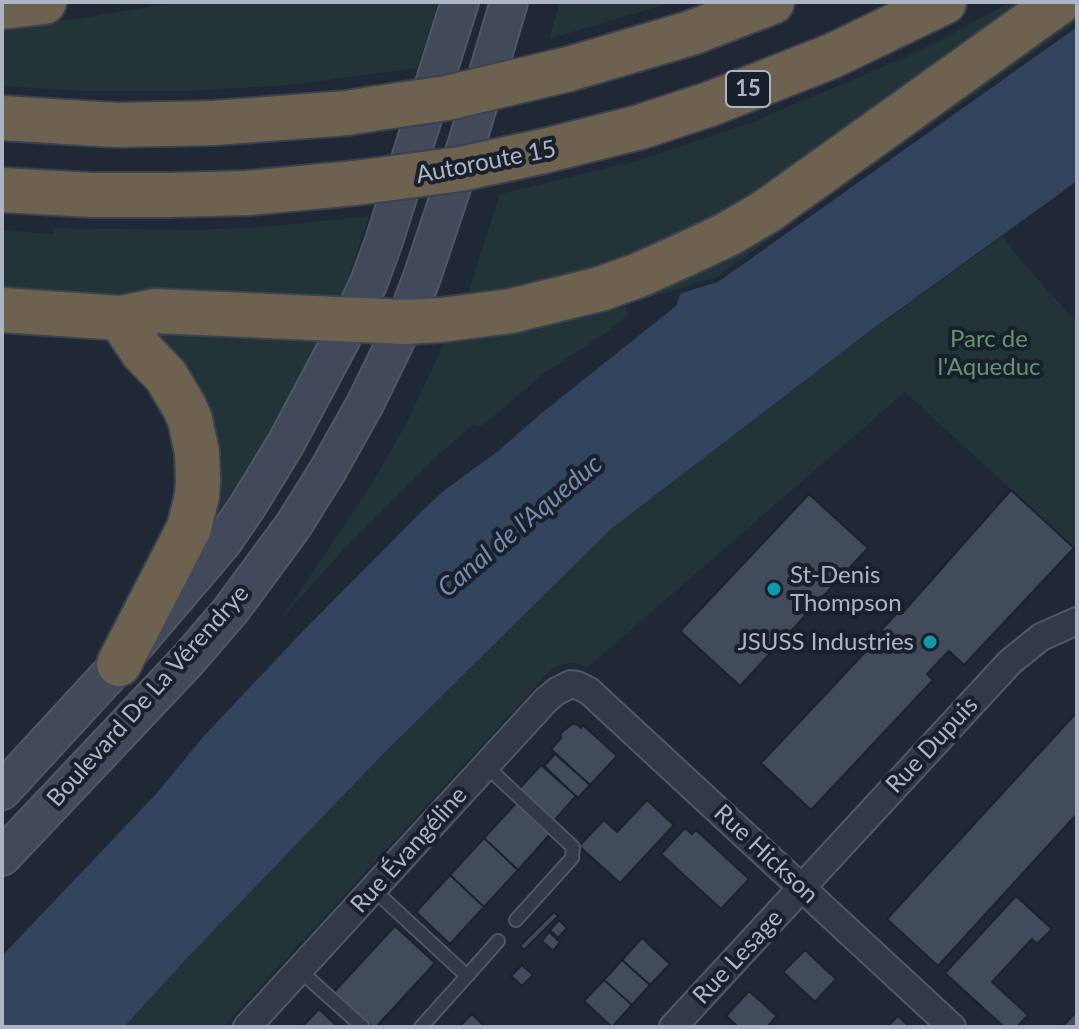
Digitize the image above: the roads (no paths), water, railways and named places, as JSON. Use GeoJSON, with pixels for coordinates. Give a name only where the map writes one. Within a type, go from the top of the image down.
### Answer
{"type":"FeatureCollection","features":[{"type":"Feature","properties":{"kind":"highway"},"geometry":{"type":"LineString","coordinates":[[2,7],[44,2]]}},
{"type":"Feature","properties":{"kind":"highway"},"geometry":{"type":"LineString","coordinates":[[2,118],[116,125],[202,124],[306,116],[447,98],[569,69],[691,33],[772,2]]}},
{"type":"Feature","properties":{"kind":"highway","name":"Autoroute 15"},"geometry":{"type":"LineString","coordinates":[[2,190],[92,195],[248,193],[460,169],[640,127],[710,104],[832,56],[944,2]]}},
{"type":"Feature","properties":{"kind":"highway"},"geometry":{"type":"LineString","coordinates":[[2,310],[120,318],[155,311],[405,322],[511,311],[600,289],[639,275],[728,234],[800,189],[1059,2]]}},
{"type":"Feature","properties":{"kind":"highway"},"geometry":{"type":"LineString","coordinates":[[119,664],[189,528],[198,480],[197,452],[185,408],[166,376],[142,351],[120,318]]}},
{"type":"Feature","properties":{"kind":"main road","name":"Boulevard De La Vérendrye"},"geometry":{"type":"LineString","coordinates":[[2,791],[119,664],[223,542],[297,423],[369,282],[460,2]]}},
{"type":"Feature","properties":{"kind":"main road","name":"Boulevard De La Vérendrye"},"geometry":{"type":"LineString","coordinates":[[2,857],[188,660],[231,610],[293,526],[340,450],[384,367],[422,277],[463,156],[509,2]]}},
{"type":"Feature","properties":{"kind":"street","name":"Rue Dupuis"},"geometry":{"type":"LineString","coordinates":[[801,887],[1010,662],[1041,637],[1077,621]]}},
{"type":"Feature","properties":{"kind":"street","name":"Rue Hickson"},"geometry":{"type":"LineString","coordinates":[[577,685],[589,691],[952,1027]]}},
{"type":"Feature","properties":{"kind":"street","name":"Rue Évangéline"},"geometry":{"type":"LineString","coordinates":[[247,1027],[557,691],[565,686],[577,685]]}},
{"type":"Feature","properties":{"kind":"street","name":"Rue Lesage"},"geometry":{"type":"LineString","coordinates":[[673,1027],[801,887]]}},
{"type":"Feature","properties":{"kind":"lane"},"geometry":{"type":"LineString","coordinates":[[486,766],[573,847],[572,858],[516,920]]}},
{"type":"Feature","properties":{"kind":"lane"},"geometry":{"type":"LineString","coordinates":[[373,889],[467,976]]}},
{"type":"Feature","properties":{"kind":"lane"},"geometry":{"type":"LineString","coordinates":[[421,1027],[498,941]]}},
{"type":"Feature","properties":{"kind":"lane"},"geometry":{"type":"LineString","coordinates":[[299,970],[363,1027]]}},
{"type":"Feature","properties":{"kind":"water","name":"Canal de l'Aqueduc"},"geometry":{"type":"Polygon","coordinates":[[[1077,27],[1077,181],[867,333],[611,529],[384,753],[124,1027],[2,1027],[2,956],[156,794],[203,737],[304,630],[425,508],[676,306],[681,293],[718,282],[1077,27]]]}},
{"type":"Feature","properties":{"kind":"place","name":"St-Denis Thompson"},"geometry":{"type":"Point","coordinates":[774,589]}},
{"type":"Feature","properties":{"kind":"place","name":"JSUSS Industries"},"geometry":{"type":"Point","coordinates":[930,642]}},
{"type":"Feature","properties":{"kind":"park label","name":"Parc de l'Aqueduc"},"geometry":{"type":"Point","coordinates":[989,353]}}]}
